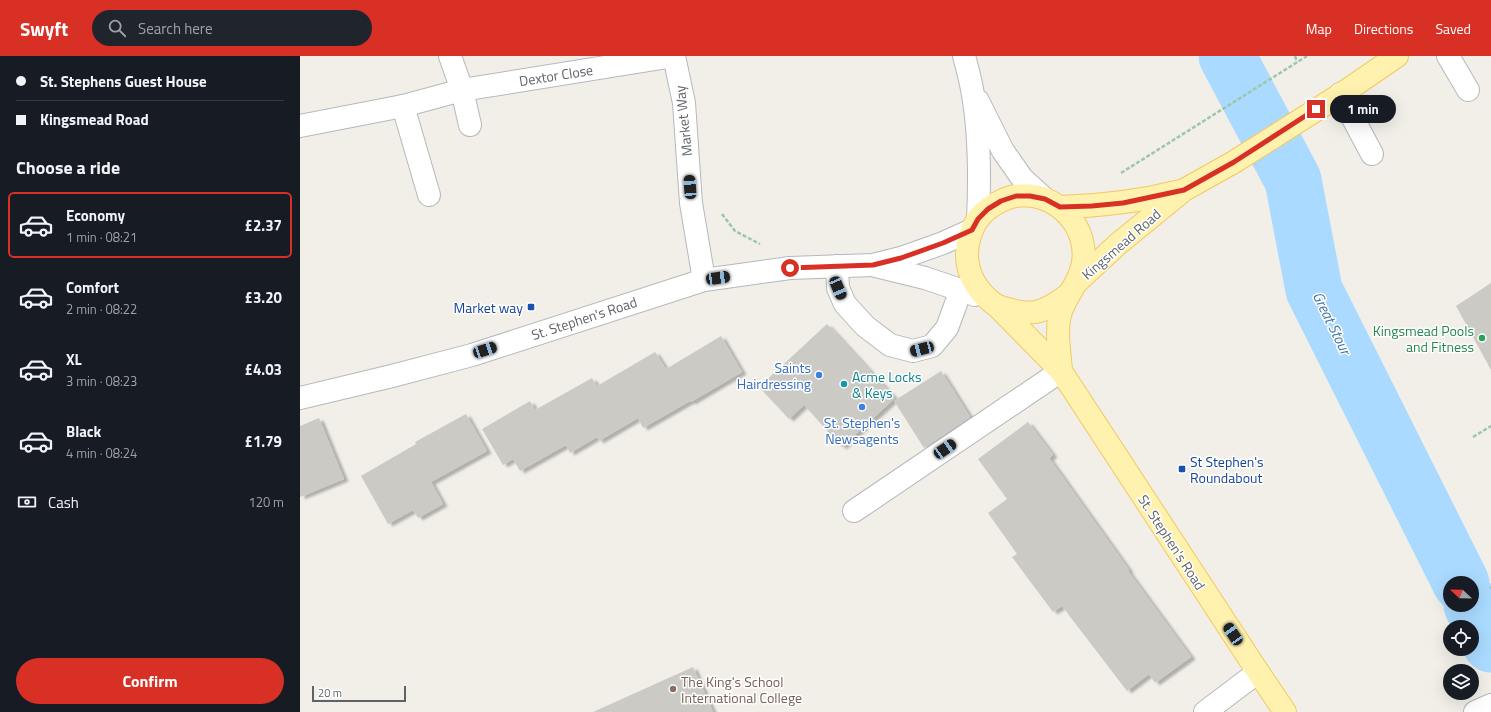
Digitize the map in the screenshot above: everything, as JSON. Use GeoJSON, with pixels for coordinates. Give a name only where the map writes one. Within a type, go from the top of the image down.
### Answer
{"type":"FeatureCollection","features":[{"type":"Feature","properties":{"kind":"main road","name":"Kingsmead Road"},"geometry":{"type":"LineString","coordinates":[[1073,288],[1118,244],[1184,190],[1234,162],[1397,56]]}},
{"type":"Feature","properties":{"kind":"main road","name":"Kingsmead Road"},"geometry":{"type":"LineString","coordinates":[[1053,203],[1092,206],[1123,203],[1184,190]]}},
{"type":"Feature","properties":{"kind":"main road","name":"St. Stephen's Road"},"geometry":{"type":"LineString","coordinates":[[1053,203],[1030,196],[1016,196],[1001,201],[988,209],[975,225],[967,249],[968,267],[975,284],[1060,371],[1258,672],[1286,712]]}},
{"type":"Feature","properties":{"kind":"main road"},"geometry":{"type":"LineString","coordinates":[[1053,203],[1072,219],[1080,234],[1084,250],[1083,267],[1059,318],[1060,371]]}},
{"type":"Feature","properties":{"kind":"main road","name":"St. Stephen's Road"},"geometry":{"type":"LineString","coordinates":[[992,303],[1016,312],[1035,313],[1054,306],[1073,288]]}},
{"type":"Feature","properties":{"kind":"street"},"geometry":{"type":"LineString","coordinates":[[450,56],[462,90],[470,125]]}},
{"type":"Feature","properties":{"kind":"street","name":"Dextor Close"},"geometry":{"type":"LineString","coordinates":[[300,126],[403,106],[462,90],[674,56]]}},
{"type":"Feature","properties":{"kind":"street","name":"Market Way"},"geometry":{"type":"LineString","coordinates":[[674,56],[684,103],[691,202],[704,280]]}},
{"type":"Feature","properties":{"kind":"street"},"geometry":{"type":"LineString","coordinates":[[964,56],[972,89],[979,153],[980,182],[975,225]]}},
{"type":"Feature","properties":{"kind":"street"},"geometry":{"type":"LineString","coordinates":[[1448,56],[1468,90]]}},
{"type":"Feature","properties":{"kind":"street"},"geometry":{"type":"LineString","coordinates":[[972,89],[1003,151],[1022,178],[1053,203]]}},
{"type":"Feature","properties":{"kind":"street"},"geometry":{"type":"LineString","coordinates":[[1340,94],[1372,154]]}},
{"type":"Feature","properties":{"kind":"street"},"geometry":{"type":"LineString","coordinates":[[403,106],[428,195]]}},
{"type":"Feature","properties":{"kind":"street","name":"St. Stephen's Road"},"geometry":{"type":"LineString","coordinates":[[300,398],[472,355],[704,280],[790,268],[873,265],[901,258],[943,243],[975,225]]}},
{"type":"Feature","properties":{"kind":"street","name":"St. Stephen's Road"},"geometry":{"type":"LineString","coordinates":[[873,265],[925,278],[961,290],[992,303]]}},
{"type":"Feature","properties":{"kind":"street"},"geometry":{"type":"LineString","coordinates":[[837,266],[838,288],[845,304],[865,326],[890,345],[913,351],[932,346],[948,328],[961,290]]}},
{"type":"Feature","properties":{"kind":"street"},"geometry":{"type":"LineString","coordinates":[[854,511],[1060,371]]}},
{"type":"Feature","properties":{"kind":"street"},"geometry":{"type":"LineString","coordinates":[[1205,712],[1258,672]]}},
{"type":"Feature","properties":{"kind":"street"},"geometry":{"type":"LineString","coordinates":[[1475,712],[1491,705]]}},
{"type":"Feature","properties":{"kind":"path"},"geometry":{"type":"LineString","coordinates":[[1295,56],[1297,62]]}},
{"type":"Feature","properties":{"kind":"path"},"geometry":{"type":"LineString","coordinates":[[1120,173],[1307,56]]}},
{"type":"Feature","properties":{"kind":"path"},"geometry":{"type":"LineString","coordinates":[[722,213],[735,231],[762,245]]}},
{"type":"Feature","properties":{"kind":"path"},"geometry":{"type":"LineString","coordinates":[[1474,437],[1491,426]]}},
{"type":"Feature","properties":{"kind":"building","name":"Kingsmead Pools and Fitness"},"geometry":{"type":"Polygon","coordinates":[[[1491,283],[1491,370],[1456,306],[1491,283]]]}},
{"type":"Feature","properties":{"kind":"building"},"geometry":{"type":"Polygon","coordinates":[[[827,324],[895,398],[842,447],[804,405],[789,419],[759,387],[827,324]]]}},
{"type":"Feature","properties":{"kind":"building"},"geometry":{"type":"Polygon","coordinates":[[[721,336],[742,372],[643,428],[638,418],[599,441],[597,437],[570,453],[566,445],[520,471],[513,459],[503,465],[482,429],[530,401],[535,410],[592,378],[597,386],[655,352],[666,369],[721,336]]]}},
{"type":"Feature","properties":{"kind":"building"},"geometry":{"type":"Polygon","coordinates":[[[941,371],[970,417],[924,448],[894,401],[941,371]]]}},
{"type":"Feature","properties":{"kind":"building"},"geometry":{"type":"Polygon","coordinates":[[[466,414],[487,451],[431,482],[443,504],[418,518],[413,510],[388,524],[361,476],[416,444],[415,442],[466,414]]]}},
{"type":"Feature","properties":{"kind":"building"},"geometry":{"type":"Polygon","coordinates":[[[319,418],[344,479],[300,497],[300,426],[319,418]]]}},
{"type":"Feature","properties":{"kind":"building"},"geometry":{"type":"Polygon","coordinates":[[[1028,422],[1053,455],[1049,458],[1129,570],[1128,571],[1191,657],[1155,683],[1149,674],[1127,691],[1062,606],[1053,612],[1012,557],[1017,554],[988,513],[1007,499],[978,459],[1028,422]]]}},
{"type":"Feature","properties":{"kind":"building","name":"The King's School International College"},"geometry":{"type":"Polygon","coordinates":[[[693,667],[713,712],[593,712],[693,667]]]}},
{"type":"Feature","properties":{"kind":"waterway","name":"Great Stour"},"geometry":{"type":"LineString","coordinates":[[1227,56],[1293,180],[1314,290],[1457,576]]}},
{"type":"Feature","properties":{"kind":"waterway","name":"Great Stour"},"geometry":{"type":"LineString","coordinates":[[1475,612],[1491,644]]}},
{"type":"Feature","properties":{"kind":"place","name":"Market way"},"geometry":{"type":"Point","coordinates":[531,307]}},
{"type":"Feature","properties":{"kind":"place","name":"Kingsmead Pools and Fitness"},"geometry":{"type":"Point","coordinates":[1482,338]}},
{"type":"Feature","properties":{"kind":"place","name":"Saints Hairdressing"},"geometry":{"type":"Point","coordinates":[819,375]}},
{"type":"Feature","properties":{"kind":"place","name":"Acme Locks & Keys"},"geometry":{"type":"Point","coordinates":[844,384]}},
{"type":"Feature","properties":{"kind":"place","name":"St. Stephen's Newsagents"},"geometry":{"type":"Point","coordinates":[862,407]}},
{"type":"Feature","properties":{"kind":"place","name":"St Stephen's Roundabout"},"geometry":{"type":"Point","coordinates":[1182,469]}},
{"type":"Feature","properties":{"kind":"place","name":"The King's School International College"},"geometry":{"type":"Point","coordinates":[673,689]}},
{"type":"Feature","properties":{"kind":"route"},"geometry":{"type":"LineString","coordinates":[[790,268],[873,265],[901,258],[943,243],[972,230],[978,219],[988,209],[1001,201],[1016,196],[1030,196],[1045,199],[1060,207],[1092,206],[1154,198],[1184,190],[1234,162],[1316,109]]}}]}
